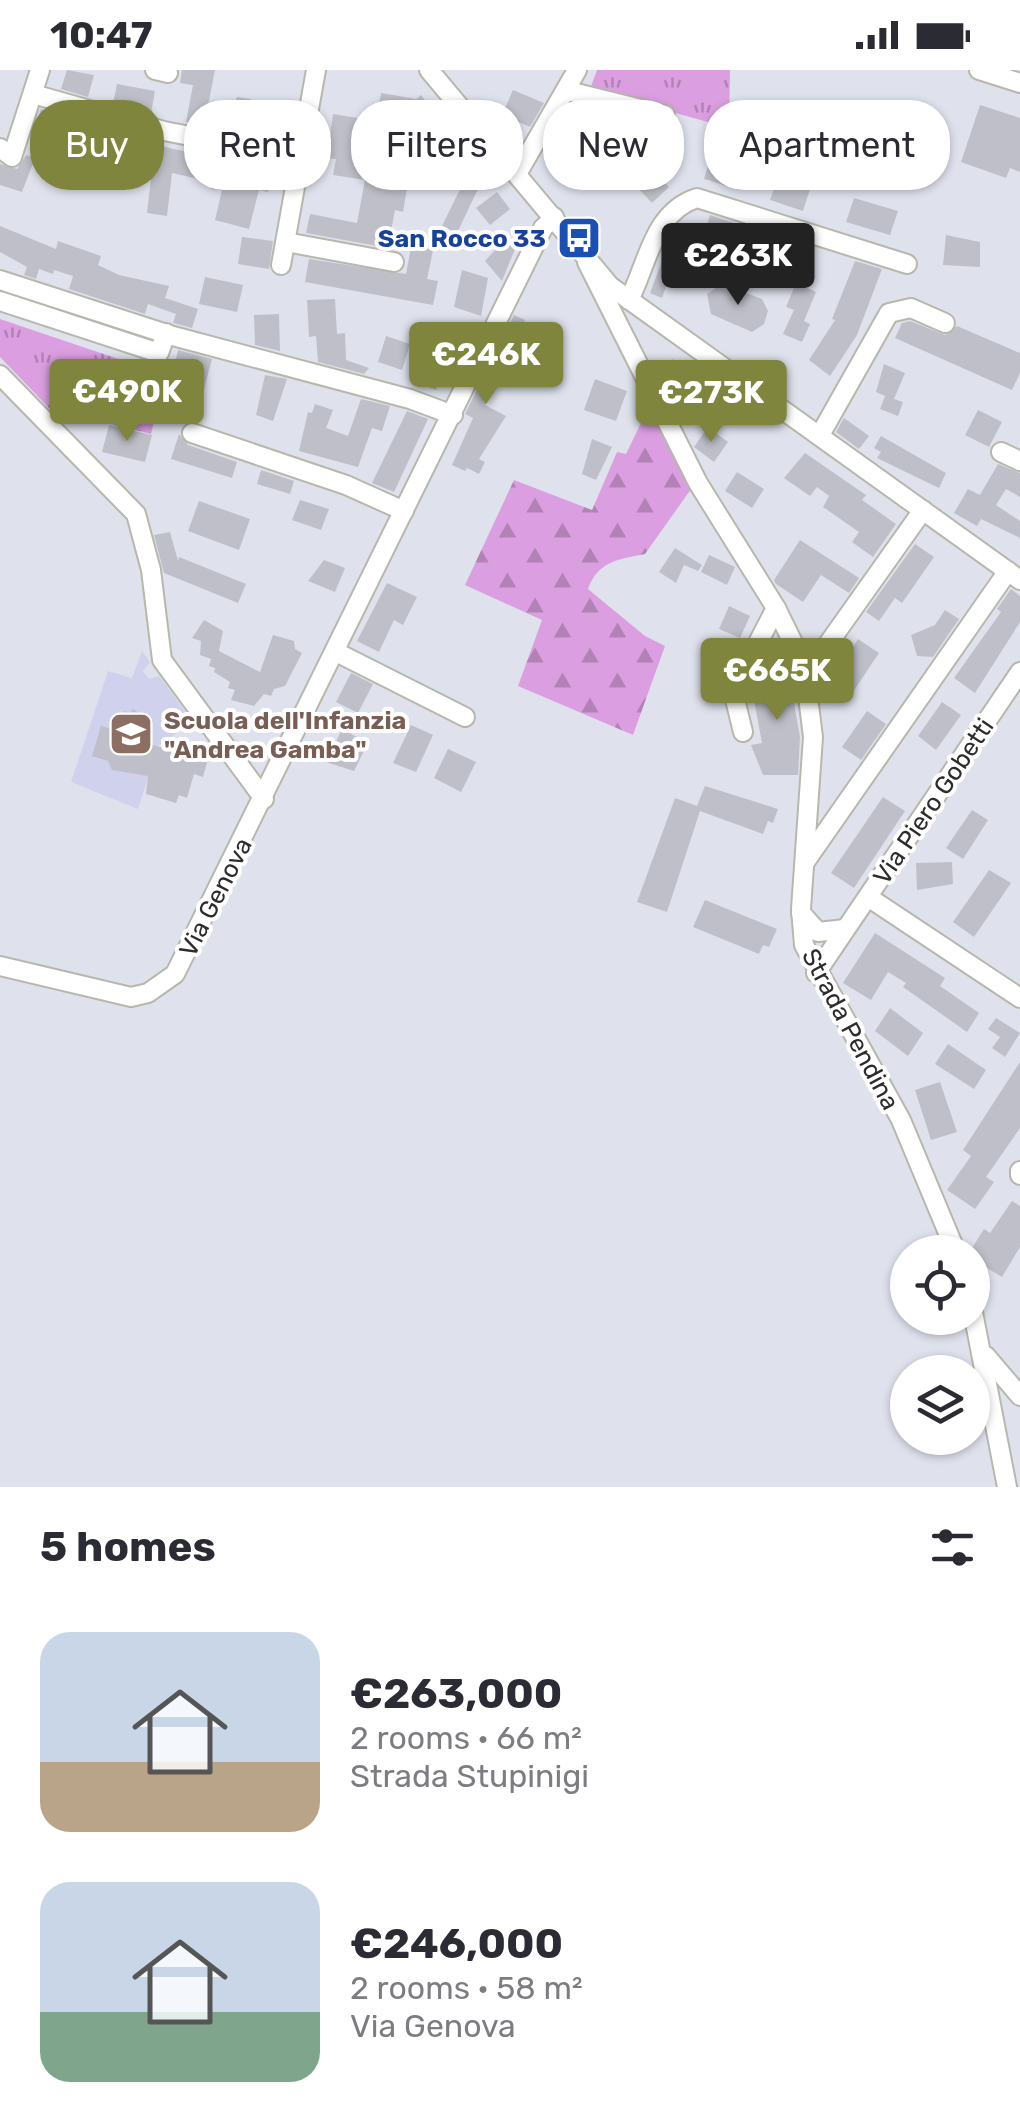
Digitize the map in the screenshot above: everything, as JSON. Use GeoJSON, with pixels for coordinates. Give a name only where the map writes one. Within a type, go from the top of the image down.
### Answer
{"type":"FeatureCollection","features":[{"type":"Feature","properties":{"kind":"street"},"geometry":{"type":"LineString","coordinates":[[0,148],[12,156],[40,70]]}},
{"type":"Feature","properties":{"kind":"street"},"geometry":{"type":"LineString","coordinates":[[310,100],[316,70]]}},
{"type":"Feature","properties":{"kind":"street"},"geometry":{"type":"LineString","coordinates":[[429,70],[454,100]]}},
{"type":"Feature","properties":{"kind":"street"},"geometry":{"type":"LineString","coordinates":[[523,164],[577,70]]}},
{"type":"Feature","properties":{"kind":"street"},"geometry":{"type":"LineString","coordinates":[[979,70],[1020,83]]}},
{"type":"Feature","properties":{"kind":"street"},"geometry":{"type":"LineString","coordinates":[[568,91],[605,100]]}},
{"type":"Feature","properties":{"kind":"street"},"geometry":{"type":"LineString","coordinates":[[33,94],[184,135]]}},
{"type":"Feature","properties":{"kind":"street"},"geometry":{"type":"LineString","coordinates":[[523,181],[587,262],[629,300],[1014,575],[804,864]]}},
{"type":"Feature","properties":{"kind":"street"},"geometry":{"type":"LineString","coordinates":[[281,266],[294,190]]}},
{"type":"Feature","properties":{"kind":"street"},"geometry":{"type":"LineString","coordinates":[[629,300],[665,218],[679,205],[697,198],[908,264]]}},
{"type":"Feature","properties":{"kind":"street","name":"Via Genova"},"geometry":{"type":"LineString","coordinates":[[0,966],[131,997],[160,987],[184,962],[543,228],[554,218]]}},
{"type":"Feature","properties":{"kind":"street"},"geometry":{"type":"LineString","coordinates":[[286,242],[394,262]]}},
{"type":"Feature","properties":{"kind":"street","name":"Strada Pendina"},"geometry":{"type":"LineString","coordinates":[[587,262],[698,483],[812,668],[814,737],[801,913],[804,945],[816,974],[900,1120],[949,1235]]}},
{"type":"Feature","properties":{"kind":"street"},"geometry":{"type":"LineString","coordinates":[[1,284],[166,334],[410,398],[453,414]]}},
{"type":"Feature","properties":{"kind":"street"},"geometry":{"type":"LineString","coordinates":[[0,301],[160,353],[166,334]]}},
{"type":"Feature","properties":{"kind":"street"},"geometry":{"type":"LineString","coordinates":[[820,435],[889,313],[910,308],[946,323]]}},
{"type":"Feature","properties":{"kind":"street"},"geometry":{"type":"LineString","coordinates":[[0,375],[136,514],[151,570],[162,660],[264,799]]}},
{"type":"Feature","properties":{"kind":"street"},"geometry":{"type":"LineString","coordinates":[[192,433],[346,485],[404,511]]}},
{"type":"Feature","properties":{"kind":"street"},"geometry":{"type":"LineString","coordinates":[[1001,452],[1020,461]]}},
{"type":"Feature","properties":{"kind":"street"},"geometry":{"type":"LineString","coordinates":[[812,668],[924,510]]}},
{"type":"Feature","properties":{"kind":"street"},"geometry":{"type":"LineString","coordinates":[[743,732],[733,690],[776,608]]}},
{"type":"Feature","properties":{"kind":"street"},"geometry":{"type":"LineString","coordinates":[[336,652],[465,717]]}},
{"type":"Feature","properties":{"kind":"street","name":"Via Piero Gobetti"},"geometry":{"type":"LineString","coordinates":[[816,974],[1020,672]]}},
{"type":"Feature","properties":{"kind":"street"},"geometry":{"type":"LineString","coordinates":[[868,897],[1020,998]]}},
{"type":"Feature","properties":{"kind":"street"},"geometry":{"type":"LineString","coordinates":[[801,913],[818,932],[845,929]]}},
{"type":"Feature","properties":{"kind":"street"},"geometry":{"type":"LineString","coordinates":[[979,1335],[1007,1487]]}},
{"type":"Feature","properties":{"kind":"street"},"geometry":{"type":"LineString","coordinates":[[983,1352],[1020,1396]]}},
{"type":"Feature","properties":{"kind":"shaded area","name":"Scuola dell'Infanzia \"Andrea Gamba\""},"geometry":{"type":"Polygon","coordinates":[[[142,651],[150,662],[143,671],[149,679],[159,676],[193,722],[158,746],[138,809],[71,782],[108,671],[132,678],[142,651]]]}},
{"type":"Feature","properties":{"kind":"green space"},"geometry":{"type":"Polygon","coordinates":[[[597,70],[730,70],[729,100],[704,100],[704,121],[684,115],[684,100],[629,100],[590,89],[597,70]]]}},
{"type":"Feature","properties":{"kind":"green space"},"geometry":{"type":"Polygon","coordinates":[[[0,319],[139,366],[143,354],[168,362],[151,434],[49,408],[0,357],[0,319]]]}},
{"type":"Feature","properties":{"kind":"green space"},"geometry":{"type":"Polygon","coordinates":[[[653,398],[694,485],[645,554],[604,567],[588,589],[645,636],[665,646],[633,735],[518,686],[542,620],[465,585],[514,480],[592,510],[617,452],[626,454],[653,398]]]}},
{"type":"Feature","properties":{"kind":"building"},"geometry":{"type":"Polygon","coordinates":[[[67,70],[94,75],[88,97],[61,89],[67,70]]]}},
{"type":"Feature","properties":{"kind":"building"},"geometry":{"type":"Polygon","coordinates":[[[182,70],[215,70],[209,100],[190,100],[193,85],[180,83],[182,70]]]}},
{"type":"Feature","properties":{"kind":"building"},"geometry":{"type":"Polygon","coordinates":[[[117,84],[155,91],[153,100],[114,100],[117,84]]]}},
{"type":"Feature","properties":{"kind":"building"},"geometry":{"type":"Polygon","coordinates":[[[513,90],[543,105],[530,127],[523,124],[523,100],[509,100],[513,90]]]}},
{"type":"Feature","properties":{"kind":"building"},"geometry":{"type":"Polygon","coordinates":[[[381,93],[416,99],[421,95],[425,100],[380,100],[381,93]]]}},
{"type":"Feature","properties":{"kind":"building"},"geometry":{"type":"Polygon","coordinates":[[[980,105],[1020,118],[1020,172],[1010,168],[1006,178],[961,162],[980,105]]]}},
{"type":"Feature","properties":{"kind":"building"},"geometry":{"type":"Polygon","coordinates":[[[333,114],[351,117],[351,178],[333,175],[333,114]]]}},
{"type":"Feature","properties":{"kind":"building"},"geometry":{"type":"Polygon","coordinates":[[[164,147],[184,151],[184,176],[172,173],[167,216],[147,213],[150,190],[164,190],[164,147]]]}},
{"type":"Feature","properties":{"kind":"building"},"geometry":{"type":"Polygon","coordinates":[[[26,155],[30,156],[30,171],[22,192],[0,185],[0,164],[17,169],[26,155]]]}},
{"type":"Feature","properties":{"kind":"building"},"geometry":{"type":"Polygon","coordinates":[[[222,190],[259,190],[249,229],[215,220],[222,190]]]}},
{"type":"Feature","properties":{"kind":"building"},"geometry":{"type":"Polygon","coordinates":[[[363,190],[407,190],[403,212],[395,210],[388,248],[306,233],[310,214],[357,223],[363,190]]]}},
{"type":"Feature","properties":{"kind":"building"},"geometry":{"type":"Polygon","coordinates":[[[460,190],[477,190],[457,233],[442,226],[460,190]]]}},
{"type":"Feature","properties":{"kind":"building"},"geometry":{"type":"Polygon","coordinates":[[[640,190],[666,190],[652,203],[640,190]]]}},
{"type":"Feature","properties":{"kind":"building"},"geometry":{"type":"Polygon","coordinates":[[[774,190],[810,190],[803,211],[770,200],[774,190]]]}},
{"type":"Feature","properties":{"kind":"building"},"geometry":{"type":"Polygon","coordinates":[[[497,192],[510,209],[490,225],[476,208],[497,192]]]}},
{"type":"Feature","properties":{"kind":"building"},"geometry":{"type":"Polygon","coordinates":[[[854,198],[898,211],[890,235],[846,222],[854,198]]]}},
{"type":"Feature","properties":{"kind":"building"},"geometry":{"type":"Polygon","coordinates":[[[710,215],[740,225],[733,245],[704,235],[710,215]]]}},
{"type":"Feature","properties":{"kind":"building"},"geometry":{"type":"Polygon","coordinates":[[[0,226],[56,249],[58,241],[101,256],[98,265],[119,275],[169,286],[165,298],[198,309],[192,328],[173,323],[176,314],[148,304],[145,314],[69,289],[73,276],[54,270],[53,274],[39,269],[36,279],[24,275],[27,267],[0,252],[0,226]]]}},
{"type":"Feature","properties":{"kind":"building"},"geometry":{"type":"Polygon","coordinates":[[[757,234],[790,240],[789,244],[804,250],[798,269],[751,254],[757,234]]]}},
{"type":"Feature","properties":{"kind":"building"},"geometry":{"type":"Polygon","coordinates":[[[946,235],[980,242],[980,267],[943,265],[946,235]]]}},
{"type":"Feature","properties":{"kind":"building"},"geometry":{"type":"Polygon","coordinates":[[[508,236],[517,244],[502,281],[485,261],[508,236]]]}},
{"type":"Feature","properties":{"kind":"building"},"geometry":{"type":"Polygon","coordinates":[[[242,237],[273,241],[269,269],[238,264],[242,237]]]}},
{"type":"Feature","properties":{"kind":"building"},"geometry":{"type":"Polygon","coordinates":[[[413,237],[435,241],[427,279],[438,281],[433,305],[305,282],[309,259],[406,274],[413,237]]]}},
{"type":"Feature","properties":{"kind":"building"},"geometry":{"type":"Polygon","coordinates":[[[669,243],[701,255],[697,266],[676,259],[662,298],[650,293],[669,243]]]}},
{"type":"Feature","properties":{"kind":"building"},"geometry":{"type":"Polygon","coordinates":[[[855,261],[882,269],[857,335],[830,376],[809,360],[835,320],[832,319],[855,261]]]}},
{"type":"Feature","properties":{"kind":"building"},"geometry":{"type":"Polygon","coordinates":[[[462,270],[488,278],[481,316],[454,307],[462,270]]]}},
{"type":"Feature","properties":{"kind":"building"},"geometry":{"type":"Polygon","coordinates":[[[205,277],[243,285],[237,312],[199,304],[205,277]]]}},
{"type":"Feature","properties":{"kind":"building"},"geometry":{"type":"Polygon","coordinates":[[[796,283],[816,292],[804,321],[810,324],[802,342],[783,334],[794,310],[786,307],[796,283]]]}},
{"type":"Feature","properties":{"kind":"building"},"geometry":{"type":"Polygon","coordinates":[[[722,284],[762,299],[768,311],[764,324],[752,332],[711,314],[707,294],[722,284]]]}},
{"type":"Feature","properties":{"kind":"building"},"geometry":{"type":"Polygon","coordinates":[[[335,299],[337,334],[345,333],[346,360],[369,368],[364,374],[318,362],[316,336],[309,337],[307,300],[335,299]]]}},
{"type":"Feature","properties":{"kind":"building"},"geometry":{"type":"Polygon","coordinates":[[[279,314],[280,351],[255,345],[254,315],[279,314]]]}},
{"type":"Feature","properties":{"kind":"building"},"geometry":{"type":"Polygon","coordinates":[[[514,315],[525,320],[485,405],[506,416],[479,459],[485,462],[479,474],[467,468],[465,471],[452,465],[473,418],[465,414],[514,315]]]}},
{"type":"Feature","properties":{"kind":"building"},"geometry":{"type":"Polygon","coordinates":[[[910,321],[945,335],[957,326],[1020,353],[1020,373],[1012,390],[895,338],[902,323],[910,321]]]}},
{"type":"Feature","properties":{"kind":"building"},"geometry":{"type":"Polygon","coordinates":[[[443,328],[457,333],[436,390],[418,383],[443,328]]]}},
{"type":"Feature","properties":{"kind":"building"},"geometry":{"type":"Polygon","coordinates":[[[386,336],[410,344],[402,370],[378,362],[386,336]]]}},
{"type":"Feature","properties":{"kind":"building"},"geometry":{"type":"Polygon","coordinates":[[[178,350],[212,359],[204,389],[171,380],[178,350]]]}},
{"type":"Feature","properties":{"kind":"building"},"geometry":{"type":"Polygon","coordinates":[[[672,359],[727,397],[716,412],[661,374],[672,359]]]}},
{"type":"Feature","properties":{"kind":"building"},"geometry":{"type":"Polygon","coordinates":[[[884,364],[905,373],[894,399],[903,402],[898,416],[880,409],[885,396],[876,392],[884,364]]]}},
{"type":"Feature","properties":{"kind":"building"},"geometry":{"type":"Polygon","coordinates":[[[265,375],[287,379],[273,421],[256,415],[265,375]]]}},
{"type":"Feature","properties":{"kind":"building"},"geometry":{"type":"Polygon","coordinates":[[[595,379],[627,391],[616,421],[584,410],[595,379]]]}},
{"type":"Feature","properties":{"kind":"building"},"geometry":{"type":"Polygon","coordinates":[[[361,399],[390,406],[382,431],[372,428],[358,467],[299,451],[308,412],[312,413],[315,404],[333,410],[326,428],[348,436],[361,399]]]}},
{"type":"Feature","properties":{"kind":"building"},"geometry":{"type":"Polygon","coordinates":[[[978,410],[1002,422],[989,447],[965,435],[978,410]]]}},
{"type":"Feature","properties":{"kind":"building"},"geometry":{"type":"Polygon","coordinates":[[[407,411],[428,419],[394,492],[372,483],[407,411]]]}},
{"type":"Feature","properties":{"kind":"building"},"geometry":{"type":"Polygon","coordinates":[[[844,418],[869,436],[859,449],[836,432],[844,418]]]}},
{"type":"Feature","properties":{"kind":"building"},"geometry":{"type":"Polygon","coordinates":[[[109,425],[152,435],[145,462],[102,452],[109,425]]]}},
{"type":"Feature","properties":{"kind":"building"},"geometry":{"type":"Polygon","coordinates":[[[708,427],[728,442],[714,462],[694,447],[708,427]]]}},
{"type":"Feature","properties":{"kind":"building"},"geometry":{"type":"Polygon","coordinates":[[[179,434],[188,445],[237,462],[232,478],[171,459],[179,434]]]}},
{"type":"Feature","properties":{"kind":"building"},"geometry":{"type":"Polygon","coordinates":[[[881,436],[946,473],[939,488],[877,458],[881,452],[874,448],[881,436]]]}},
{"type":"Feature","properties":{"kind":"building"},"geometry":{"type":"Polygon","coordinates":[[[592,439],[612,447],[596,480],[582,474],[592,439]]]}},
{"type":"Feature","properties":{"kind":"building"},"geometry":{"type":"Polygon","coordinates":[[[805,453],[866,495],[862,500],[896,524],[873,557],[852,542],[859,532],[823,507],[829,496],[817,487],[810,496],[784,478],[805,453]]]}},
{"type":"Feature","properties":{"kind":"building"},"geometry":{"type":"Polygon","coordinates":[[[998,464],[1020,473],[1020,497],[1006,489],[996,505],[1020,521],[1020,538],[981,519],[977,526],[954,513],[968,489],[980,495],[998,464]]]}},
{"type":"Feature","properties":{"kind":"building"},"geometry":{"type":"Polygon","coordinates":[[[261,470],[294,481],[290,494],[257,484],[261,470]]]}},
{"type":"Feature","properties":{"kind":"building"},"geometry":{"type":"Polygon","coordinates":[[[737,472],[764,489],[752,508],[725,491],[737,472]]]}},
{"type":"Feature","properties":{"kind":"building"},"geometry":{"type":"Polygon","coordinates":[[[300,500],[329,509],[321,530],[292,520],[300,500]]]}},
{"type":"Feature","properties":{"kind":"building"},"geometry":{"type":"Polygon","coordinates":[[[199,501],[250,519],[239,550],[188,531],[199,501]]]}},
{"type":"Feature","properties":{"kind":"building"},"geometry":{"type":"Polygon","coordinates":[[[170,532],[178,561],[179,557],[246,584],[238,603],[164,573],[154,535],[170,532]]]}},
{"type":"Feature","properties":{"kind":"building"},"geometry":{"type":"Polygon","coordinates":[[[800,540],[859,578],[849,593],[821,575],[803,602],[776,584],[774,580],[800,540]]]}},
{"type":"Feature","properties":{"kind":"building"},"geometry":{"type":"Polygon","coordinates":[[[915,544],[934,557],[902,603],[895,598],[879,621],[866,612],[915,544]]]}},
{"type":"Feature","properties":{"kind":"building"},"geometry":{"type":"Polygon","coordinates":[[[675,548],[702,565],[698,571],[684,565],[676,583],[659,572],[675,548]]]}},
{"type":"Feature","properties":{"kind":"building"},"geometry":{"type":"Polygon","coordinates":[[[709,555],[735,567],[727,585],[701,572],[709,555]]]}},
{"type":"Feature","properties":{"kind":"building"},"geometry":{"type":"Polygon","coordinates":[[[324,560],[345,568],[335,592],[308,581],[324,560]]]}},
{"type":"Feature","properties":{"kind":"building"},"geometry":{"type":"Polygon","coordinates":[[[387,583],[417,597],[403,625],[394,620],[379,652],[357,641],[387,583]]]}},
{"type":"Feature","properties":{"kind":"building"},"geometry":{"type":"Polygon","coordinates":[[[1011,589],[1020,596],[1020,622],[975,693],[954,678],[1001,612],[997,609],[1011,589]]]}},
{"type":"Feature","properties":{"kind":"building"},"geometry":{"type":"Polygon","coordinates":[[[729,606],[750,616],[740,638],[719,629],[729,606]]]}},
{"type":"Feature","properties":{"kind":"building"},"geometry":{"type":"Polygon","coordinates":[[[945,610],[959,619],[933,657],[917,656],[911,635],[935,625],[945,610]]]}},
{"type":"Feature","properties":{"kind":"building"},"geometry":{"type":"Polygon","coordinates":[[[204,620],[223,631],[219,651],[260,672],[273,635],[294,641],[295,649],[302,653],[285,686],[274,689],[271,696],[264,694],[254,706],[231,700],[235,690],[228,688],[230,682],[214,672],[215,668],[209,666],[211,659],[200,655],[201,641],[192,638],[204,620]]]}},
{"type":"Feature","properties":{"kind":"building"},"geometry":{"type":"Polygon","coordinates":[[[858,639],[879,653],[853,692],[832,678],[858,639]]]}},
{"type":"Feature","properties":{"kind":"building"},"geometry":{"type":"Polygon","coordinates":[[[787,663],[800,737],[798,775],[763,775],[751,745],[762,743],[751,684],[763,678],[761,668],[787,663]]]}},
{"type":"Feature","properties":{"kind":"building"},"geometry":{"type":"Polygon","coordinates":[[[351,673],[373,684],[358,713],[336,702],[351,673]]]}},
{"type":"Feature","properties":{"kind":"building"},"geometry":{"type":"Polygon","coordinates":[[[942,702],[961,715],[936,750],[918,736],[942,702]]]}},
{"type":"Feature","properties":{"kind":"building"},"geometry":{"type":"Polygon","coordinates":[[[132,709],[153,720],[146,743],[178,752],[181,742],[210,751],[203,777],[194,774],[187,798],[179,795],[176,803],[146,794],[148,776],[112,770],[108,761],[92,756],[101,726],[112,729],[115,719],[121,721],[124,711],[131,713],[132,709]]]}},
{"type":"Feature","properties":{"kind":"building"},"geometry":{"type":"Polygon","coordinates":[[[867,711],[886,724],[861,760],[842,747],[867,711]]]}},
{"type":"Feature","properties":{"kind":"building"},"geometry":{"type":"Polygon","coordinates":[[[411,725],[433,735],[416,772],[393,763],[411,725]]]}},
{"type":"Feature","properties":{"kind":"building"},"geometry":{"type":"Polygon","coordinates":[[[342,729],[368,743],[354,771],[326,762],[342,729]]]}},
{"type":"Feature","properties":{"kind":"building"},"geometry":{"type":"Polygon","coordinates":[[[448,749],[476,762],[461,792],[434,778],[448,749]]]}},
{"type":"Feature","properties":{"kind":"building"},"geometry":{"type":"Polygon","coordinates":[[[705,786],[778,809],[773,823],[768,821],[763,834],[700,811],[667,912],[637,902],[675,798],[697,806],[705,786]]]}},
{"type":"Feature","properties":{"kind":"building"},"geometry":{"type":"Polygon","coordinates":[[[883,797],[905,811],[854,888],[831,873],[883,797]]]}},
{"type":"Feature","properties":{"kind":"building"},"geometry":{"type":"Polygon","coordinates":[[[972,810],[988,820],[963,859],[946,848],[972,810]]]}},
{"type":"Feature","properties":{"kind":"building"},"geometry":{"type":"Polygon","coordinates":[[[952,862],[953,884],[917,890],[916,863],[952,862]]]}},
{"type":"Feature","properties":{"kind":"building"},"geometry":{"type":"Polygon","coordinates":[[[989,870],[1011,883],[974,937],[953,922],[989,870]]]}},
{"type":"Feature","properties":{"kind":"building"},"geometry":{"type":"Polygon","coordinates":[[[705,900],[777,929],[769,947],[763,945],[759,954],[693,927],[705,900]]]}},
{"type":"Feature","properties":{"kind":"building"},"geometry":{"type":"Polygon","coordinates":[[[875,933],[945,978],[940,986],[979,1013],[967,1032],[888,972],[871,1000],[843,983],[875,933]]]}},
{"type":"Feature","properties":{"kind":"building"},"geometry":{"type":"Polygon","coordinates":[[[890,1008],[923,1033],[908,1056],[875,1031],[890,1008]]]}},
{"type":"Feature","properties":{"kind":"building"},"geometry":{"type":"Polygon","coordinates":[[[996,1018],[1020,1033],[1005,1057],[992,1048],[1000,1037],[988,1029],[996,1018]]]}},
{"type":"Feature","properties":{"kind":"building"},"geometry":{"type":"Polygon","coordinates":[[[948,1044],[986,1070],[974,1089],[935,1064],[948,1044]]]}},
{"type":"Feature","properties":{"kind":"building"},"geometry":{"type":"Polygon","coordinates":[[[1020,1062],[1020,1128],[986,1177],[994,1182],[975,1209],[947,1190],[971,1156],[963,1150],[1020,1062]]]}},
{"type":"Feature","properties":{"kind":"building"},"geometry":{"type":"Polygon","coordinates":[[[940,1082],[957,1132],[931,1140],[915,1090],[940,1082]]]}},
{"type":"Feature","properties":{"kind":"building"},"geometry":{"type":"Polygon","coordinates":[[[1012,1201],[1020,1206],[1020,1247],[1002,1277],[990,1270],[990,1235],[980,1235],[984,1229],[990,1233],[1012,1201]]]}},
{"type":"Feature","properties":{"kind":"place","name":"San Rocco 33"},"geometry":{"type":"Point","coordinates":[579,238]}},
{"type":"Feature","properties":{"kind":"place","name":"Scuola dell'Infanzia \"Andrea Gamba\""},"geometry":{"type":"Point","coordinates":[131,734]}}]}
